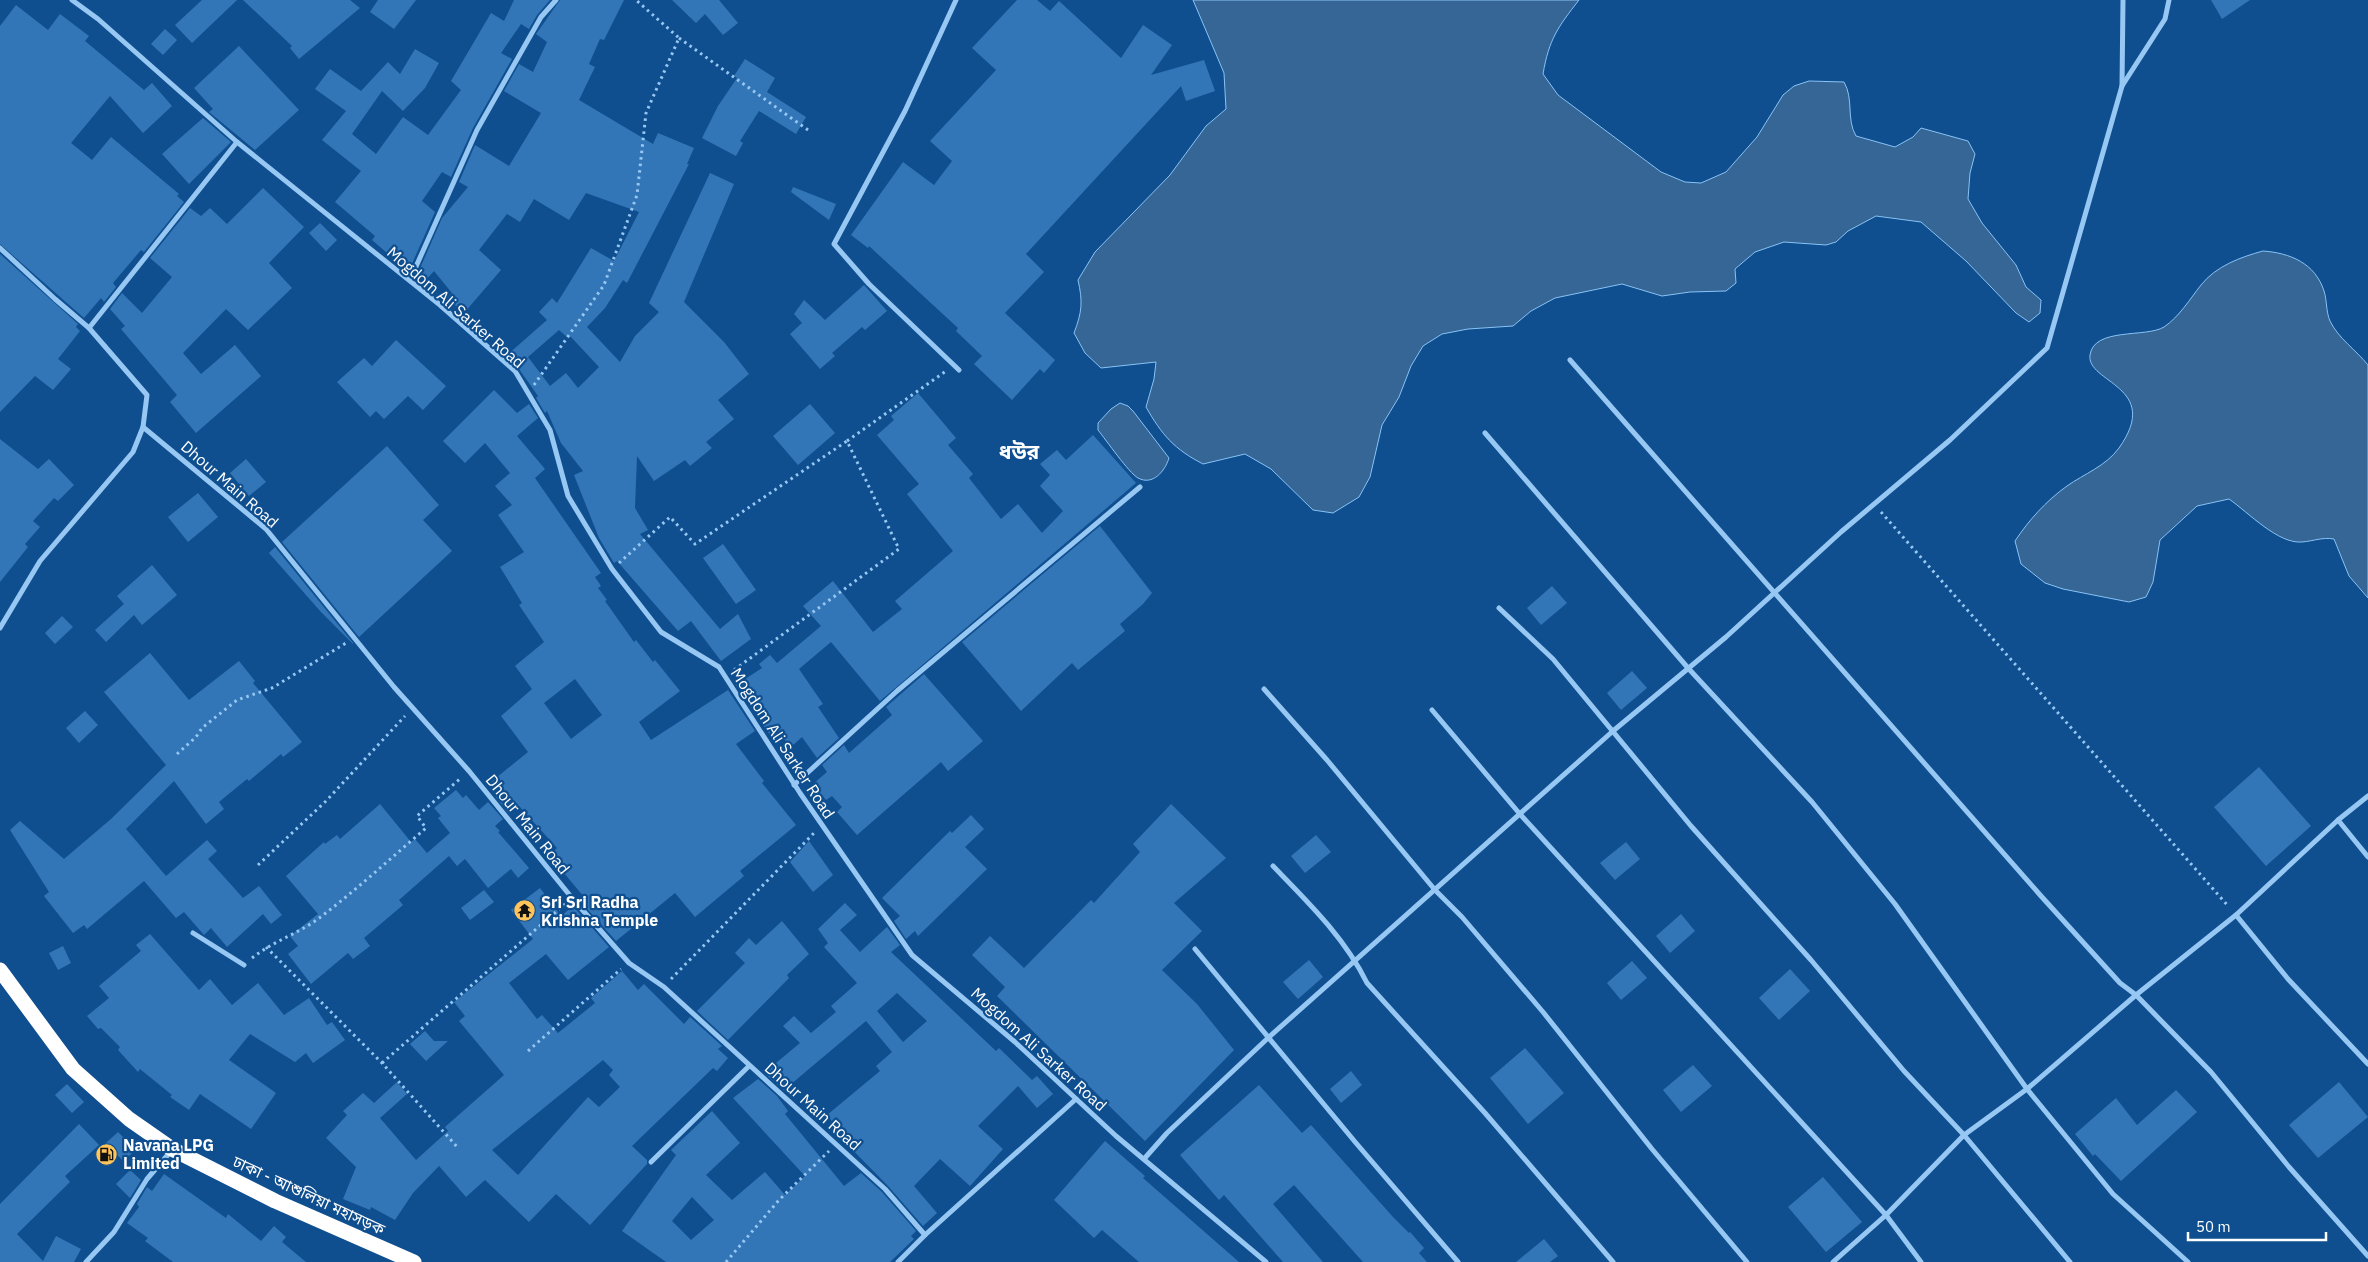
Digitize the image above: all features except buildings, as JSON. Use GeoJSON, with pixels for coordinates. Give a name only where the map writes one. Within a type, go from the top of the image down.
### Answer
{"type":"FeatureCollection","features":[{"type":"Feature","properties":{"kind":"highway","name":"ঢাকা - আশুলিয়া মহাসড়ক"},"geometry":{"type":"LineString","coordinates":[[0,970],[73,1069],[129,1119],[172,1149],[275,1201],[414,1262]]}},
{"type":"Feature","properties":{"kind":"street","name":"Mogdom Ali Sarker Road"},"geometry":{"type":"LineString","coordinates":[[72,0],[98,19],[236,142],[410,280],[515,371],[550,430],[568,496],[612,570],[661,632],[719,667],[794,785],[912,955],[1015,1042],[1144,1160],[1266,1262]]}},
{"type":"Feature","properties":{"kind":"street"},"geometry":{"type":"LineString","coordinates":[[410,280],[477,130],[541,17],[556,0]]}},
{"type":"Feature","properties":{"kind":"street"},"geometry":{"type":"LineString","coordinates":[[956,0],[905,111],[834,244],[869,284],[959,370]]}},
{"type":"Feature","properties":{"kind":"street"},"geometry":{"type":"LineString","coordinates":[[1144,1160],[1168,1133],[1268,1038],[1519,813],[1776,593],[1874,504],[1950,440],[2047,348],[2122,86],[2123,0]]}},
{"type":"Feature","properties":{"kind":"street"},"geometry":{"type":"LineString","coordinates":[[2122,86],[2165,19],[2169,0]]}},
{"type":"Feature","properties":{"kind":"street"},"geometry":{"type":"LineString","coordinates":[[89,328],[236,142]]}},
{"type":"Feature","properties":{"kind":"street"},"geometry":{"type":"LineString","coordinates":[[0,248],[55,300],[89,328],[147,395],[143,427],[133,452],[40,561],[0,628]]}},
{"type":"Feature","properties":{"kind":"street"},"geometry":{"type":"LineString","coordinates":[[1570,360],[2120,983],[2136,995],[2211,1072],[2289,1167],[2368,1256]]}},
{"type":"Feature","properties":{"kind":"street","name":"Dhour Main Road"},"geometry":{"type":"LineString","coordinates":[[143,427],[266,529],[413,708],[469,771],[572,898],[629,963],[664,987],[885,1189],[925,1236]]}},
{"type":"Feature","properties":{"kind":"street"},"geometry":{"type":"LineString","coordinates":[[1485,433],[1688,668],[1812,802],[1895,904],[2027,1089],[2113,1194],[2188,1262]]}},
{"type":"Feature","properties":{"kind":"street"},"geometry":{"type":"LineString","coordinates":[[794,785],[897,691],[1140,487]]}},
{"type":"Feature","properties":{"kind":"street"},"geometry":{"type":"LineString","coordinates":[[1499,608],[1553,659],[1691,826],[1811,960],[1904,1071],[1964,1135],[2070,1262]]}},
{"type":"Feature","properties":{"kind":"street"},"geometry":{"type":"LineString","coordinates":[[1264,689],[1327,760],[1435,890],[1462,917],[1543,1012],[1652,1150],[1747,1262]]}},
{"type":"Feature","properties":{"kind":"street"},"geometry":{"type":"LineString","coordinates":[[1432,710],[1519,813],[1886,1215],[1921,1262]]}},
{"type":"Feature","properties":{"kind":"street"},"geometry":{"type":"LineString","coordinates":[[1833,1262],[1886,1215],[1964,1135],[2027,1089],[2136,995],[2236,915],[2338,820],[2368,796]]}},
{"type":"Feature","properties":{"kind":"street"},"geometry":{"type":"LineString","coordinates":[[2338,820],[2368,857]]}},
{"type":"Feature","properties":{"kind":"street"},"geometry":{"type":"LineString","coordinates":[[1273,866],[1318,914],[1356,959],[1367,983],[1485,1113],[1612,1262]]}},
{"type":"Feature","properties":{"kind":"street"},"geometry":{"type":"LineString","coordinates":[[2236,915],[2288,979],[2368,1064]]}},
{"type":"Feature","properties":{"kind":"street"},"geometry":{"type":"LineString","coordinates":[[193,934],[244,965]]}},
{"type":"Feature","properties":{"kind":"street"},"geometry":{"type":"LineString","coordinates":[[1195,949],[1458,1262]]}},
{"type":"Feature","properties":{"kind":"street"},"geometry":{"type":"LineString","coordinates":[[651,1162],[749,1066]]}},
{"type":"Feature","properties":{"kind":"street"},"geometry":{"type":"LineString","coordinates":[[898,1262],[1076,1099]]}},
{"type":"Feature","properties":{"kind":"street"},"geometry":{"type":"LineString","coordinates":[[86,1262],[114,1232],[148,1179],[172,1149]]}},
{"type":"Feature","properties":{"kind":"path"},"geometry":{"type":"LineString","coordinates":[[636,0],[679,38],[808,130]]}},
{"type":"Feature","properties":{"kind":"path"},"geometry":{"type":"LineString","coordinates":[[528,394],[604,285],[637,195],[646,113],[679,38]]}},
{"type":"Feature","properties":{"kind":"path"},"geometry":{"type":"LineString","coordinates":[[612,570],[670,517],[695,544],[847,441],[954,365]]}},
{"type":"Feature","properties":{"kind":"path"},"geometry":{"type":"LineString","coordinates":[[725,677],[899,549],[847,441]]}},
{"type":"Feature","properties":{"kind":"path"},"geometry":{"type":"LineString","coordinates":[[1874,504],[2236,915]]}},
{"type":"Feature","properties":{"kind":"path"},"geometry":{"type":"LineString","coordinates":[[177,754],[196,737],[202,728],[237,700],[272,688],[355,638]]}},
{"type":"Feature","properties":{"kind":"path"},"geometry":{"type":"LineString","coordinates":[[258,864],[326,801],[413,708]]}},
{"type":"Feature","properties":{"kind":"path"},"geometry":{"type":"LineString","coordinates":[[244,965],[266,947],[316,920],[426,828],[417,816],[469,771]]}},
{"type":"Feature","properties":{"kind":"path"},"geometry":{"type":"LineString","coordinates":[[664,987],[822,825]]}},
{"type":"Feature","properties":{"kind":"path"},"geometry":{"type":"LineString","coordinates":[[382,1063],[572,898]]}},
{"type":"Feature","properties":{"kind":"path"},"geometry":{"type":"LineString","coordinates":[[266,947],[382,1063],[459,1149]]}},
{"type":"Feature","properties":{"kind":"path"},"geometry":{"type":"LineString","coordinates":[[528,1051],[629,963]]}},
{"type":"Feature","properties":{"kind":"path"},"geometry":{"type":"LineString","coordinates":[[726,1262],[779,1200],[835,1144]]}},
{"type":"Feature","properties":{"kind":"water"},"geometry":{"type":"Polygon","coordinates":[[[1193,0],[1579,0],[1565,18],[1551,42],[1543,74],[1558,95],[1661,172],[1685,182],[1701,183],[1726,172],[1757,137],[1783,95],[1794,86],[1809,81],[1844,82],[1849,95],[1851,123],[1856,136],[1895,147],[1913,137],[1921,128],[1968,141],[1975,154],[1970,173],[1968,199],[1982,223],[2016,265],[2026,287],[2041,300],[2040,313],[2029,322],[2016,313],[1966,261],[1921,222],[1876,216],[1848,231],[1836,242],[1826,245],[1784,242],[1755,252],[1735,269],[1736,283],[1726,291],[1690,292],[1662,296],[1622,284],[1555,298],[1531,311],[1513,326],[1468,329],[1442,334],[1423,346],[1411,366],[1399,397],[1382,425],[1370,477],[1359,497],[1333,513],[1313,510],[1271,469],[1245,454],[1203,464],[1184,453],[1163,433],[1146,407],[1154,379],[1156,362],[1101,368],[1085,353],[1074,333],[1081,307],[1078,280],[1095,252],[1170,175],[1206,126],[1226,109],[1224,73],[1193,0]]]}},
{"type":"Feature","properties":{"kind":"water"},"geometry":{"type":"Polygon","coordinates":[[[2263,251],[2292,257],[2314,273],[2324,291],[2333,327],[2368,365],[2368,598],[2349,576],[2334,539],[2302,542],[2283,538],[2229,499],[2197,506],[2160,540],[2153,582],[2146,597],[2129,602],[2063,589],[2045,583],[2021,564],[2015,541],[2045,504],[2067,486],[2108,460],[2119,448],[2130,427],[2132,411],[2128,399],[2120,389],[2099,373],[2092,364],[2090,355],[2094,346],[2101,340],[2110,337],[2164,327],[2179,313],[2207,278],[2221,267],[2263,251]]]}},
{"type":"Feature","properties":{"kind":"water"},"geometry":{"type":"Polygon","coordinates":[[[1120,403],[1128,406],[1133,411],[1169,458],[1165,468],[1153,479],[1143,480],[1134,475],[1098,430],[1098,423],[1111,409],[1120,403]]]}},
{"type":"Feature","properties":{"kind":"place","name":"Sri Sri Radha Krishna Temple"},"geometry":{"type":"Point","coordinates":[525,911]}},
{"type":"Feature","properties":{"kind":"place","name":"Navana LPG Limited"},"geometry":{"type":"Point","coordinates":[107,1154]}},
{"type":"Feature","properties":{"kind":"district","name":"ধউর"},"geometry":{"type":"Point","coordinates":[1019,452]}}]}
